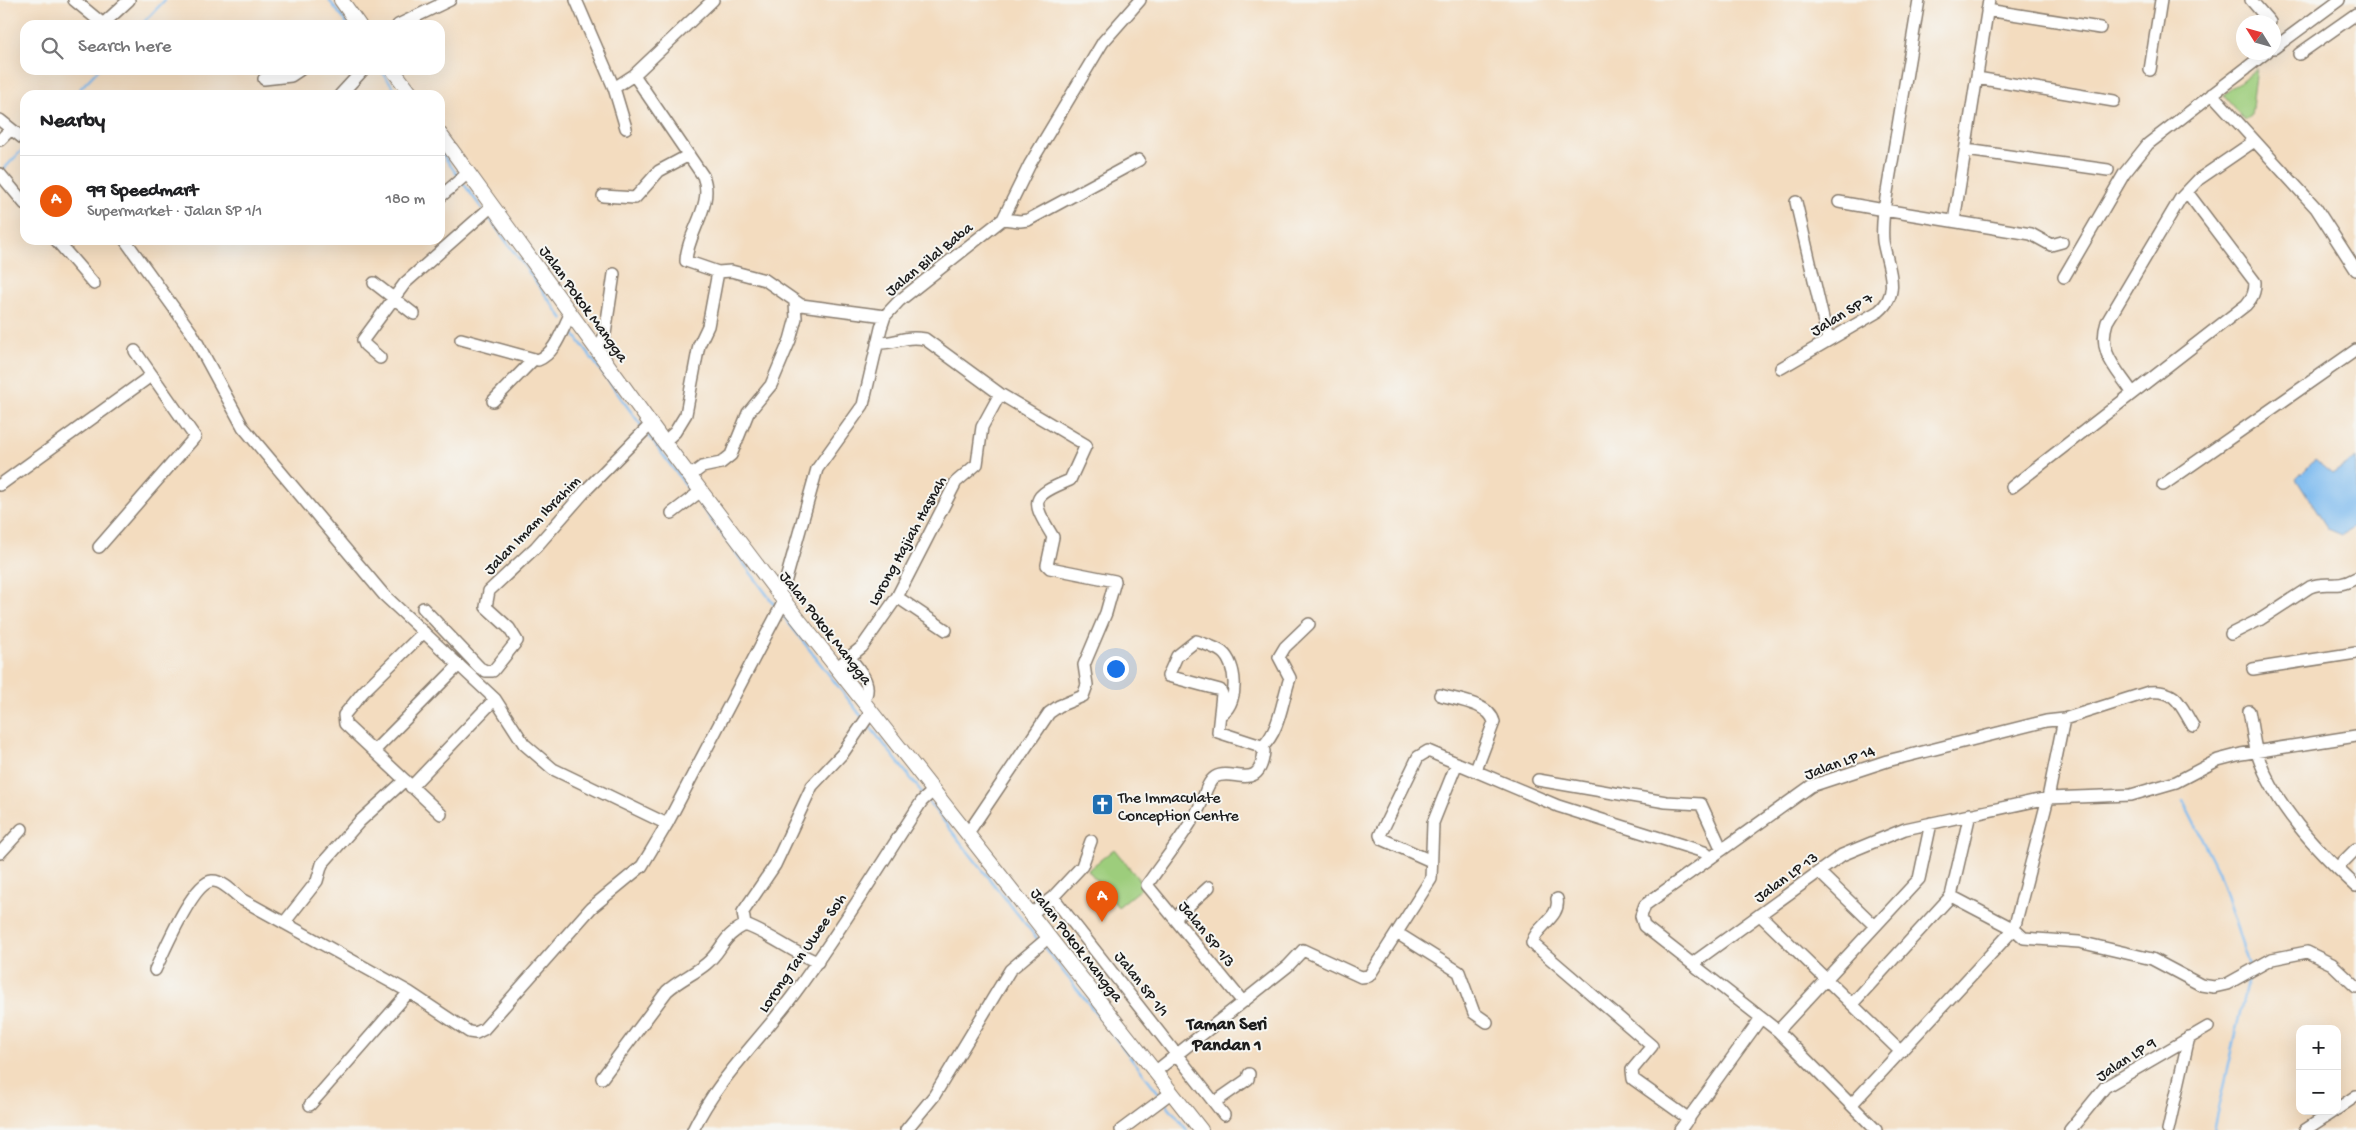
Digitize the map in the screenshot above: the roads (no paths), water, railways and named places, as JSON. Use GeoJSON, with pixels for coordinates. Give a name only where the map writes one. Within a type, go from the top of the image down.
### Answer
{"type":"FeatureCollection","features":[{"type":"Feature","properties":{"kind":"main road"},"geometry":{"type":"LineString","coordinates":[[340,0],[355,20]]}},
{"type":"Feature","properties":{"kind":"main road"},"geometry":{"type":"LineString","coordinates":[[397,75],[408,90]]}},
{"type":"Feature","properties":{"kind":"main road","name":"Jalan Pokok Mangga"},"geometry":{"type":"LineString","coordinates":[[445,143],[463,177],[490,208],[595,347],[646,428],[664,442],[690,476],[696,494],[836,668],[866,712],[928,794],[968,834],[1031,914],[1043,942],[1156,1071],[1166,1096],[1200,1130]]}},
{"type":"Feature","properties":{"kind":"street"},"geometry":{"type":"LineString","coordinates":[[74,0],[98,20]]}},
{"type":"Feature","properties":{"kind":"street"},"geometry":{"type":"LineString","coordinates":[[107,20],[129,0]]}},
{"type":"Feature","properties":{"kind":"street"},"geometry":{"type":"LineString","coordinates":[[408,20],[450,0]]}},
{"type":"Feature","properties":{"kind":"street"},"geometry":{"type":"LineString","coordinates":[[576,0],[614,88],[626,128]]}},
{"type":"Feature","properties":{"kind":"street"},"geometry":{"type":"LineString","coordinates":[[614,88],[634,75],[712,0]]}},
{"type":"Feature","properties":{"kind":"street","name":"Jalan Bilal Baba"},"geometry":{"type":"LineString","coordinates":[[155,970],[189,902],[202,886],[213,881],[219,882],[241,899],[284,924],[315,938],[409,992],[470,1032],[476,1034],[484,1029],[591,908],[642,866],[667,824],[739,684],[775,619],[817,469],[863,405],[885,316],[899,301],[1003,219],[1030,164],[1103,42],[1140,0]]}},
{"type":"Feature","properties":{"kind":"street","name":"Jalan SP 7"},"geometry":{"type":"LineString","coordinates":[[1781,368],[1879,310],[1890,298],[1892,282],[1882,233],[1884,210],[1919,0]]}},
{"type":"Feature","properties":{"kind":"street"},"geometry":{"type":"LineString","coordinates":[[2150,70],[2160,0]]}},
{"type":"Feature","properties":{"kind":"street"},"geometry":{"type":"LineString","coordinates":[[2251,0],[2264,15]]}},
{"type":"Feature","properties":{"kind":"street"},"geometry":{"type":"LineString","coordinates":[[2281,42],[2339,0]]}},
{"type":"Feature","properties":{"kind":"street"},"geometry":{"type":"LineString","coordinates":[[1954,222],[1988,5],[2100,28]]}},
{"type":"Feature","properties":{"kind":"street"},"geometry":{"type":"LineString","coordinates":[[2299,54],[2356,14]]}},
{"type":"Feature","properties":{"kind":"street"},"geometry":{"type":"LineString","coordinates":[[2281,34],[2285,39]]}},
{"type":"Feature","properties":{"kind":"street"},"geometry":{"type":"LineString","coordinates":[[2064,277],[2136,158],[2161,131],[2257,60]]}},
{"type":"Feature","properties":{"kind":"street"},"geometry":{"type":"LineString","coordinates":[[264,79],[292,75]]}},
{"type":"Feature","properties":{"kind":"street"},"geometry":{"type":"LineString","coordinates":[[345,90],[358,75]]}},
{"type":"Feature","properties":{"kind":"street"},"geometry":{"type":"LineString","coordinates":[[634,75],[703,176],[707,191],[686,260],[718,272],[731,271],[765,280],[795,303],[811,308],[835,309],[885,316]]}},
{"type":"Feature","properties":{"kind":"street"},"geometry":{"type":"LineString","coordinates":[[1977,78],[2114,100]]}},
{"type":"Feature","properties":{"kind":"street"},"geometry":{"type":"LineString","coordinates":[[2212,94],[2253,142],[2316,208],[2354,262]]}},
{"type":"Feature","properties":{"kind":"street"},"geometry":{"type":"LineString","coordinates":[[0,120],[20,137]]}},
{"type":"Feature","properties":{"kind":"street"},"geometry":{"type":"LineString","coordinates":[[0,140],[11,129]]}},
{"type":"Feature","properties":{"kind":"street"},"geometry":{"type":"LineString","coordinates":[[2132,392],[2107,356],[2103,335],[2107,322],[2160,230],[2187,192],[2199,179],[2253,142]]}},
{"type":"Feature","properties":{"kind":"street"},"geometry":{"type":"LineString","coordinates":[[1966,150],[2108,170]]}},
{"type":"Feature","properties":{"kind":"street"},"geometry":{"type":"LineString","coordinates":[[603,196],[635,198],[659,171],[689,155]]}},
{"type":"Feature","properties":{"kind":"street"},"geometry":{"type":"LineString","coordinates":[[1003,219],[1028,220],[1139,160]]}},
{"type":"Feature","properties":{"kind":"street"},"geometry":{"type":"LineString","coordinates":[[2,177],[20,198]]}},
{"type":"Feature","properties":{"kind":"street"},"geometry":{"type":"LineString","coordinates":[[445,193],[463,177]]}},
{"type":"Feature","properties":{"kind":"street"},"geometry":{"type":"LineString","coordinates":[[2012,487],[2246,305],[2255,290],[2254,282],[2250,276],[2187,192]]}},
{"type":"Feature","properties":{"kind":"street"},"geometry":{"type":"LineString","coordinates":[[1796,202],[1828,340]]}},
{"type":"Feature","properties":{"kind":"street"},"geometry":{"type":"LineString","coordinates":[[1839,202],[2031,234],[2051,245],[2062,242]]}},
{"type":"Feature","properties":{"kind":"street"},"geometry":{"type":"LineString","coordinates":[[380,358],[368,349],[363,340],[405,283],[490,208]]}},
{"type":"Feature","properties":{"kind":"street"},"geometry":{"type":"LineString","coordinates":[[60,245],[94,284]]}},
{"type":"Feature","properties":{"kind":"street"},"geometry":{"type":"LineString","coordinates":[[130,245],[192,333],[243,427],[384,595],[495,699],[524,744],[553,769],[667,824]]}},
{"type":"Feature","properties":{"kind":"street"},"geometry":{"type":"LineString","coordinates":[[664,442],[675,432],[686,414],[700,345],[708,326],[718,272]]}},
{"type":"Feature","properties":{"kind":"street"},"geometry":{"type":"LineString","coordinates":[[595,347],[605,334],[614,274]]}},
{"type":"Feature","properties":{"kind":"street"},"geometry":{"type":"LineString","coordinates":[[374,282],[414,314]]}},
{"type":"Feature","properties":{"kind":"street"},"geometry":{"type":"LineString","coordinates":[[690,476],[702,467],[721,463],[731,455],[748,413],[771,385],[790,340],[796,318],[795,303]]}},
{"type":"Feature","properties":{"kind":"street"},"geometry":{"type":"LineString","coordinates":[[461,339],[533,360],[546,357],[552,350],[570,315]]}},
{"type":"Feature","properties":{"kind":"street"},"geometry":{"type":"LineString","coordinates":[[877,343],[885,343],[911,336],[925,339],[1000,394],[1086,445],[1070,480],[1045,490],[1038,498],[1036,504],[1038,512],[1053,537],[1047,565],[1050,568],[1115,581],[1106,613],[1084,665],[1087,686],[1083,696],[1059,706],[1049,713],[968,834]]}},
{"type":"Feature","properties":{"kind":"street"},"geometry":{"type":"LineString","coordinates":[[2163,485],[2356,350]]}},
{"type":"Feature","properties":{"kind":"street"},"geometry":{"type":"LineString","coordinates":[[98,547],[195,436],[135,351]]}},
{"type":"Feature","properties":{"kind":"street"},"geometry":{"type":"LineString","coordinates":[[493,401],[533,360]]}},
{"type":"Feature","properties":{"kind":"street"},"geometry":{"type":"LineString","coordinates":[[0,485],[152,375]]}},
{"type":"Feature","properties":{"kind":"street","name":"Lorong Hajiah Hasnah"},"geometry":{"type":"LineString","coordinates":[[836,668],[862,647],[898,597],[956,482],[977,464],[982,427],[1000,394]]}},
{"type":"Feature","properties":{"kind":"street","name":"Jalan Imam Ibrahim"},"geometry":{"type":"LineString","coordinates":[[423,608],[480,668],[492,671],[517,641],[509,628],[486,607],[489,591],[542,540],[587,489],[646,428]]}},
{"type":"Feature","properties":{"kind":"street"},"geometry":{"type":"LineString","coordinates":[[672,513],[696,494]]}},
{"type":"Feature","properties":{"kind":"street"},"geometry":{"type":"LineString","coordinates":[[2231,634],[2261,619],[2310,587],[2317,584],[2344,585],[2356,578]]}},
{"type":"Feature","properties":{"kind":"street"},"geometry":{"type":"LineString","coordinates":[[898,597],[946,630]]}},
{"type":"Feature","properties":{"kind":"street"},"geometry":{"type":"LineString","coordinates":[[1220,712],[1226,711],[1231,702],[1233,673],[1221,652],[1196,641],[1177,656],[1168,676],[1220,690],[1222,694],[1220,712],[1218,732],[1262,747],[1268,741],[1277,720],[1284,690],[1290,678],[1279,657],[1284,647],[1309,624]]}},
{"type":"Feature","properties":{"kind":"street"},"geometry":{"type":"LineString","coordinates":[[424,632],[363,692],[344,715],[345,724],[440,814]]}},
{"type":"Feature","properties":{"kind":"street"},"geometry":{"type":"LineString","coordinates":[[2253,669],[2356,652]]}},
{"type":"Feature","properties":{"kind":"street"},"geometry":{"type":"LineString","coordinates":[[745,925],[743,912],[775,865],[812,786],[844,753],[866,712],[868,687],[864,676],[850,658]]}},
{"type":"Feature","properties":{"kind":"street"},"geometry":{"type":"LineString","coordinates":[[374,751],[458,665]]}},
{"type":"Feature","properties":{"kind":"street","name":"Jalan LP 14"},"geometry":{"type":"LineString","coordinates":[[1693,964],[1642,922],[1642,910],[1646,905],[1811,786],[1887,762],[2064,718],[2149,692],[2160,691],[2174,696],[2193,726]]}},
{"type":"Feature","properties":{"kind":"street"},"geometry":{"type":"LineString","coordinates":[[1440,695],[1481,708],[1492,716],[1494,722],[1476,770]]}},
{"type":"Feature","properties":{"kind":"street"},"geometry":{"type":"LineString","coordinates":[[284,924],[316,881],[322,864],[359,822],[408,784],[495,699]]}},
{"type":"Feature","properties":{"kind":"street"},"geometry":{"type":"LineString","coordinates":[[2249,711],[2257,752],[2282,805],[2337,868],[2356,886]]}},
{"type":"Feature","properties":{"kind":"street"},"geometry":{"type":"LineString","coordinates":[[1852,1104],[2014,929],[2048,798],[2064,718]]}},
{"type":"Feature","properties":{"kind":"street","name":"Jalan LP 13"},"geometry":{"type":"LineString","coordinates":[[1693,964],[1842,855],[1905,829],[2048,798],[2131,795],[2176,782],[2218,760],[2356,736]]}},
{"type":"Feature","properties":{"kind":"street","name":"Jalan SP 1/3"},"geometry":{"type":"LineString","coordinates":[[1243,1002],[1148,885],[1199,808],[1210,783],[1222,775],[1244,778],[1254,773],[1263,759],[1262,747]]}},
{"type":"Feature","properties":{"kind":"street"},"geometry":{"type":"LineString","coordinates":[[1431,861],[1382,838],[1381,831],[1418,757],[1428,751],[1558,806],[1704,852],[1711,858]]}},
{"type":"Feature","properties":{"kind":"street"},"geometry":{"type":"LineString","coordinates":[[1156,1071],[1288,966],[1302,950],[1365,978],[1369,976],[1431,879],[1433,823],[1457,763]]}},
{"type":"Feature","properties":{"kind":"street"},"geometry":{"type":"LineString","coordinates":[[1538,780],[1666,802],[1701,804],[1722,850]]}},
{"type":"Feature","properties":{"kind":"street","name":"Lorong Tan Uwee Soh"},"geometry":{"type":"LineString","coordinates":[[693,1130],[704,1106],[774,1021],[818,962],[928,794]]}},
{"type":"Feature","properties":{"kind":"street"},"geometry":{"type":"LineString","coordinates":[[1852,1004],[1951,896],[1970,814]]}},
{"type":"Feature","properties":{"kind":"street"},"geometry":{"type":"LineString","coordinates":[[1778,1031],[1919,878],[1931,823]]}},
{"type":"Feature","properties":{"kind":"street"},"geometry":{"type":"LineString","coordinates":[[0,853],[22,829]]}},
{"type":"Feature","properties":{"kind":"street"},"geometry":{"type":"LineString","coordinates":[[1031,914],[1053,897],[1082,866],[1091,841]]}},
{"type":"Feature","properties":{"kind":"street"},"geometry":{"type":"LineString","coordinates":[[2337,868],[2356,849]]}},
{"type":"Feature","properties":{"kind":"street"},"geometry":{"type":"LineString","coordinates":[[1819,872],[1875,926]]}},
{"type":"Feature","properties":{"kind":"street"},"geometry":{"type":"LineString","coordinates":[[1175,918],[1209,887]]}},
{"type":"Feature","properties":{"kind":"street"},"geometry":{"type":"LineString","coordinates":[[1951,896],[2014,929],[2024,938],[2079,942],[2152,959],[2201,985],[2227,984],[2272,959],[2307,952],[2332,964],[2356,987]]}},
{"type":"Feature","properties":{"kind":"street","name":"Jalan SP 1/1"},"geometry":{"type":"LineString","coordinates":[[1053,897],[1216,1102],[1224,1115]]}},
{"type":"Feature","properties":{"kind":"street"},"geometry":{"type":"LineString","coordinates":[[1557,899],[1556,912],[1532,943],[1652,1046],[1632,1070],[1633,1079],[1689,1119]]}},
{"type":"Feature","properties":{"kind":"street"},"geometry":{"type":"LineString","coordinates":[[1760,915],[1901,1052]]}},
{"type":"Feature","properties":{"kind":"street"},"geometry":{"type":"LineString","coordinates":[[602,1078],[667,991],[677,982],[707,964],[729,934],[745,925],[755,928],[802,956],[818,962]]}},
{"type":"Feature","properties":{"kind":"street"},"geometry":{"type":"LineString","coordinates":[[1397,933],[1459,972],[1474,1013],[1487,1022]]}},
{"type":"Feature","properties":{"kind":"street"},"geometry":{"type":"LineString","coordinates":[[911,1128],[934,1096],[1010,970],[1043,942]]}},
{"type":"Feature","properties":{"kind":"street"},"geometry":{"type":"LineString","coordinates":[[1693,964],[1778,1031],[1876,1130]]}},
{"type":"Feature","properties":{"kind":"street"},"geometry":{"type":"LineString","coordinates":[[310,1105],[409,992]]}},
{"type":"Feature","properties":{"kind":"street"},"geometry":{"type":"LineString","coordinates":[[1680,1130],[1761,1018]]}},
{"type":"Feature","properties":{"kind":"street","name":"Jalan LP 9"},"geometry":{"type":"LineString","coordinates":[[2070,1130],[2105,1087],[2208,1027]]}},
{"type":"Feature","properties":{"kind":"street"},"geometry":{"type":"LineString","coordinates":[[2168,1130],[2189,1037]]}},
{"type":"Feature","properties":{"kind":"street"},"geometry":{"type":"LineString","coordinates":[[1216,1102],[1248,1078],[1249,1074]]}},
{"type":"Feature","properties":{"kind":"street"},"geometry":{"type":"LineString","coordinates":[[1122,1130],[1166,1096]]}},
{"type":"Feature","properties":{"kind":"street"},"geometry":{"type":"LineString","coordinates":[[2341,1106],[2356,1096]]}},
{"type":"Feature","properties":{"kind":"street"},"geometry":{"type":"LineString","coordinates":[[2309,1128],[2328,1115]]}},
{"type":"Feature","properties":{"kind":"water"},"geometry":{"type":"Polygon","coordinates":[[[2356,458],[2356,526],[2342,535],[2328,529],[2296,479],[2315,460],[2332,474],[2356,458]]]}},
{"type":"Feature","properties":{"kind":"waterway"},"geometry":{"type":"LineString","coordinates":[[146,20],[165,0]]}},
{"type":"Feature","properties":{"kind":"waterway"},"geometry":{"type":"LineString","coordinates":[[329,0],[344,20]]}},
{"type":"Feature","properties":{"kind":"waterway"},"geometry":{"type":"LineString","coordinates":[[79,90],[93,75]]}},
{"type":"Feature","properties":{"kind":"waterway"},"geometry":{"type":"LineString","coordinates":[[385,75],[395,90]]}},
{"type":"Feature","properties":{"kind":"waterway"},"geometry":{"type":"LineString","coordinates":[[1,172],[20,152]]}},
{"type":"Feature","properties":{"kind":"waterway"},"geometry":{"type":"LineString","coordinates":[[445,158],[458,176]]}},
{"type":"Feature","properties":{"kind":"waterway"},"geometry":{"type":"LineString","coordinates":[[463,183],[483,210]]}},
{"type":"Feature","properties":{"kind":"waterway"},"geometry":{"type":"LineString","coordinates":[[487,215],[563,319]]}},
{"type":"Feature","properties":{"kind":"waterway"},"geometry":{"type":"LineString","coordinates":[[568,326],[643,428]]}},
{"type":"Feature","properties":{"kind":"waterway"},"geometry":{"type":"LineString","coordinates":[[646,432],[692,494]]}},
{"type":"Feature","properties":{"kind":"waterway"},"geometry":{"type":"LineString","coordinates":[[696,499],[776,607]]}},
{"type":"Feature","properties":{"kind":"waterway"},"geometry":{"type":"LineString","coordinates":[[781,613],[862,717]]}},
{"type":"Feature","properties":{"kind":"waterway"},"geometry":{"type":"LineString","coordinates":[[867,723],[924,795]]}},
{"type":"Feature","properties":{"kind":"waterway"},"geometry":{"type":"LineString","coordinates":[[927,800],[1039,941]]}},
{"type":"Feature","properties":{"kind":"waterway"},"geometry":{"type":"LineString","coordinates":[[2183,801],[2218,871],[2249,965]]}},
{"type":"Feature","properties":{"kind":"waterway"},"geometry":{"type":"LineString","coordinates":[[1044,947],[1161,1096]]}},
{"type":"Feature","properties":{"kind":"waterway"},"geometry":{"type":"LineString","coordinates":[[2213,1130],[2248,978]]}},
{"type":"Feature","properties":{"kind":"waterway"},"geometry":{"type":"LineString","coordinates":[[1165,1102],[1187,1130]]}},
{"type":"Feature","properties":{"kind":"place","name":"The Immaculate Conception Centre"},"geometry":{"type":"Point","coordinates":[1102,805]}},
{"type":"Feature","properties":{"kind":"place","name":"99 Speedmart"},"geometry":{"type":"Point","coordinates":[1102,922]}},
{"type":"Feature","properties":{"kind":"district","name":"Taman Seri Pandan 1"},"geometry":{"type":"Point","coordinates":[1227,1033]}}]}
